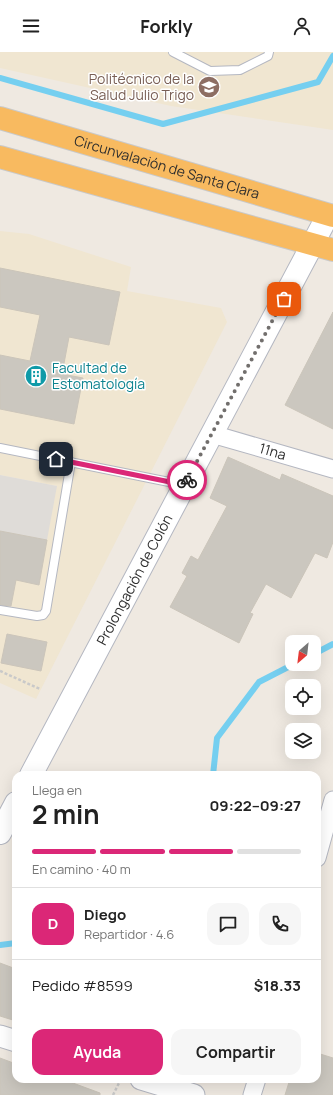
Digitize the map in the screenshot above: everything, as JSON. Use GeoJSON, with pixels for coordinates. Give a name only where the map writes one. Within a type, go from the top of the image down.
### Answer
{"type":"FeatureCollection","features":[{"type":"Feature","properties":{"kind":"highway","name":"Circunvalación de Santa Clara"},"geometry":{"type":"LineString","coordinates":[[0,118],[331,212]]}},
{"type":"Feature","properties":{"kind":"highway"},"geometry":{"type":"LineString","coordinates":[[0,156],[333,250]]}},
{"type":"Feature","properties":{"kind":"main road","name":"Prolongación de Colón"},"geometry":{"type":"LineString","coordinates":[[33,771],[312,244],[331,212]]}},
{"type":"Feature","properties":{"kind":"main road"},"geometry":{"type":"LineString","coordinates":[[0,833],[12,810]]}},
{"type":"Feature","properties":{"kind":"street","name":"11na"},"geometry":{"type":"LineString","coordinates":[[212,434],[333,469]]}},
{"type":"Feature","properties":{"kind":"street"},"geometry":{"type":"LineString","coordinates":[[321,844],[333,800]]}},
{"type":"Feature","properties":{"kind":"street"},"geometry":{"type":"LineString","coordinates":[[0,1036],[12,1040]]}},
{"type":"Feature","properties":{"kind":"street"},"geometry":{"type":"LineString","coordinates":[[155,1083],[194,1095]]}},
{"type":"Feature","properties":{"kind":"street"},"geometry":{"type":"LineString","coordinates":[[252,1095],[255,1083]]}},
{"type":"Feature","properties":{"kind":"lane"},"geometry":{"type":"LineString","coordinates":[[173,52],[210,71],[240,70],[268,56],[270,52]]}},
{"type":"Feature","properties":{"kind":"lane"},"geometry":{"type":"LineString","coordinates":[[0,448],[185,485]]}},
{"type":"Feature","properties":{"kind":"lane"},"geometry":{"type":"LineString","coordinates":[[0,610],[37,616],[43,615],[46,611],[70,462]]}},
{"type":"Feature","properties":{"kind":"path"},"geometry":{"type":"LineString","coordinates":[[0,671],[40,689]]}},
{"type":"Feature","properties":{"kind":"path"},"geometry":{"type":"LineString","coordinates":[[113,1095],[119,1083]]}},
{"type":"Feature","properties":{"kind":"shaded area","name":"Politécnico de la Salud Julio Trigo"},"geometry":{"type":"Polygon","coordinates":[[[0,52],[333,52],[333,130],[171,106],[0,68],[0,52]]]}},
{"type":"Feature","properties":{"kind":"shaded area"},"geometry":{"type":"Polygon","coordinates":[[[0,231],[29,234],[131,267],[127,291],[221,308],[227,322],[36,699],[0,683],[0,531],[57,486],[0,475],[0,231]]]}},
{"type":"Feature","properties":{"kind":"shaded area"},"geometry":{"type":"Polygon","coordinates":[[[0,475],[57,486],[47,540],[0,531],[0,475]]]}},
{"type":"Feature","properties":{"kind":"building"},"geometry":{"type":"Polygon","coordinates":[[[0,268],[120,292],[109,345],[69,337],[62,374],[83,378],[74,424],[0,409],[0,355],[30,361],[40,315],[0,307],[0,268]]]}},
{"type":"Feature","properties":{"kind":"building"},"geometry":{"type":"Polygon","coordinates":[[[333,312],[333,429],[285,405],[333,312]]]}},
{"type":"Feature","properties":{"kind":"building"},"geometry":{"type":"Polygon","coordinates":[[[228,457],[280,480],[282,474],[333,496],[333,542],[327,558],[315,553],[291,598],[266,584],[250,613],[253,614],[239,643],[170,607],[187,576],[182,573],[191,556],[198,560],[227,506],[210,498],[228,457]]]}},
{"type":"Feature","properties":{"kind":"building"},"geometry":{"type":"Polygon","coordinates":[[[0,531],[47,540],[39,585],[16,580],[11,606],[0,605],[0,531]]]}},
{"type":"Feature","properties":{"kind":"building"},"geometry":{"type":"Polygon","coordinates":[[[7,634],[47,642],[41,671],[1,663],[7,634]]]}},
{"type":"Feature","properties":{"kind":"building"},"geometry":{"type":"Polygon","coordinates":[[[0,963],[12,968],[12,1020],[0,1016],[0,963]]]}},
{"type":"Feature","properties":{"kind":"building"},"geometry":{"type":"Polygon","coordinates":[[[321,1054],[333,1058],[333,1095],[285,1095],[289,1083],[321,1083],[321,1054]]]}},
{"type":"Feature","properties":{"kind":"building"},"geometry":{"type":"Polygon","coordinates":[[[0,1058],[12,1062],[12,1083],[73,1083],[100,1093],[100,1095],[0,1095],[0,1058]]]}},
{"type":"Feature","properties":{"kind":"waterway"},"geometry":{"type":"LineString","coordinates":[[0,78],[163,124],[318,82],[333,56]]}},
{"type":"Feature","properties":{"kind":"waterway"},"geometry":{"type":"LineString","coordinates":[[321,650],[333,644]]}},
{"type":"Feature","properties":{"kind":"waterway"},"geometry":{"type":"LineString","coordinates":[[213,771],[217,738],[259,682],[285,669]]}},
{"type":"Feature","properties":{"kind":"waterway"},"geometry":{"type":"LineString","coordinates":[[0,945],[12,944]]}},
{"type":"Feature","properties":{"kind":"way so far"},"geometry":{"type":"LineString","coordinates":[[187,480],[284,299]]}},
{"type":"Feature","properties":{"kind":"place","name":"Politécnico de la Salud Julio Trigo"},"geometry":{"type":"Point","coordinates":[209,87]}},
{"type":"Feature","properties":{"kind":"place","name":"Facultad de Estomatología"},"geometry":{"type":"Point","coordinates":[36,376]}},
{"type":"Feature","properties":{"kind":"route"},"geometry":{"type":"LineString","coordinates":[[56,459],[185,485],[187,480]]}}]}
